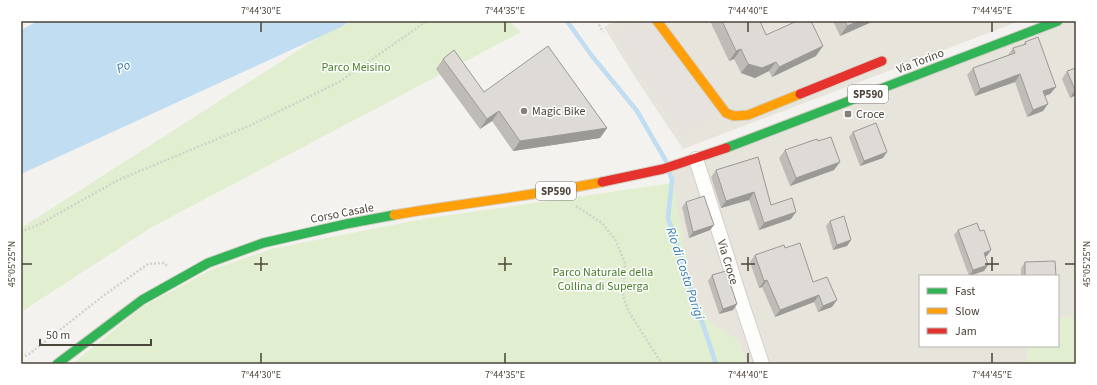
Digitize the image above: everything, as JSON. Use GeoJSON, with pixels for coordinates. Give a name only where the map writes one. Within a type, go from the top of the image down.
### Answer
{"type":"FeatureCollection","features":[{"type":"Feature","properties":{"kind":"main road"},"geometry":{"type":"LineString","coordinates":[[657,21],[701,86],[726,113],[734,116],[748,115],[882,61]]}},
{"type":"Feature","properties":{"kind":"main road","name":"Via Torino"},"geometry":{"type":"LineString","coordinates":[[663,169],[696,159],[1058,21]]}},
{"type":"Feature","properties":{"kind":"main road","name":"Corso Casale"},"geometry":{"type":"LineString","coordinates":[[57,364],[142,300],[208,263],[263,243],[346,224],[447,206],[563,190],[663,169]]}},
{"type":"Feature","properties":{"kind":"street"},"geometry":{"type":"LineString","coordinates":[[830,83],[839,105]]}},
{"type":"Feature","properties":{"kind":"street","name":"Via Croce"},"geometry":{"type":"LineString","coordinates":[[696,159],[762,364]]}},
{"type":"Feature","properties":{"kind":"path"},"geometry":{"type":"LineString","coordinates":[[21,232],[40,224],[118,180],[251,125],[339,82],[428,21]]}},
{"type":"Feature","properties":{"kind":"path"},"geometry":{"type":"LineString","coordinates":[[598,21],[602,32]]}},
{"type":"Feature","properties":{"kind":"path"},"geometry":{"type":"LineString","coordinates":[[563,190],[567,198],[602,223],[615,239],[625,263],[623,296],[629,312],[662,364]]}},
{"type":"Feature","properties":{"kind":"path"},"geometry":{"type":"LineString","coordinates":[[21,357],[28,355],[103,296],[148,264],[164,264],[182,278]]}},
{"type":"Feature","properties":{"kind":"shaded area"},"geometry":{"type":"Polygon","coordinates":[[[616,21],[1020,21],[683,149],[631,71],[604,27],[616,21]]]}},
{"type":"Feature","properties":{"kind":"shaded area"},"geometry":{"type":"Polygon","coordinates":[[[639,21],[650,21],[719,115],[684,134],[612,34],[639,21]]]}},
{"type":"Feature","properties":{"kind":"shaded area"},"geometry":{"type":"Polygon","coordinates":[[[1066,21],[1076,21],[1076,318],[1059,317],[1059,275],[919,275],[919,347],[1027,347],[1027,364],[747,364],[738,340],[710,323],[683,274],[669,173],[1066,21]]]}},
{"type":"Feature","properties":{"kind":"green space","name":"Parco Meisino"},"geometry":{"type":"Polygon","coordinates":[[[344,21],[509,21],[521,32],[152,227],[21,312],[21,228],[344,21]]]}},
{"type":"Feature","properties":{"kind":"green space","name":"Parco Naturale della Collina di Superga"},"geometry":{"type":"Polygon","coordinates":[[[673,183],[692,290],[710,323],[738,340],[747,364],[72,364],[144,306],[211,270],[271,249],[423,219],[673,183]]]}},
{"type":"Feature","properties":{"kind":"green space"},"geometry":{"type":"Polygon","coordinates":[[[1059,317],[1076,318],[1076,364],[1027,364],[1027,347],[1059,347],[1059,317]]]}},
{"type":"Feature","properties":{"kind":"water","name":"Po"},"geometry":{"type":"Polygon","coordinates":[[[38,21],[350,21],[341,27],[21,174],[21,30],[38,21]]]}},
{"type":"Feature","properties":{"kind":"building"},"geometry":{"type":"Polygon","coordinates":[[[722,21],[760,21],[766,35],[797,21],[811,21],[823,46],[779,67],[776,62],[762,68],[748,64],[741,49],[736,51],[722,21]]]}},
{"type":"Feature","properties":{"kind":"building"},"geometry":{"type":"Polygon","coordinates":[[[845,21],[859,21],[847,26],[845,21]]]}},
{"type":"Feature","properties":{"kind":"building"},"geometry":{"type":"Polygon","coordinates":[[[1038,37],[1056,87],[1043,91],[1048,104],[1033,110],[1020,74],[980,89],[973,68],[1015,53],[1013,48],[1026,44],[1025,42],[1038,37]]]}},
{"type":"Feature","properties":{"kind":"building","name":"Magic Bike"},"geometry":{"type":"Polygon","coordinates":[[[548,46],[607,128],[520,141],[499,111],[487,119],[443,59],[454,50],[484,92],[548,46]]]}},
{"type":"Feature","properties":{"kind":"building"},"geometry":{"type":"Polygon","coordinates":[[[1076,68],[1076,90],[1075,90],[1067,71],[1076,68]]]}},
{"type":"Feature","properties":{"kind":"building"},"geometry":{"type":"Polygon","coordinates":[[[876,123],[887,152],[864,161],[853,132],[876,123]]]}},
{"type":"Feature","properties":{"kind":"building"},"geometry":{"type":"Polygon","coordinates":[[[831,137],[840,162],[796,178],[785,150],[817,139],[818,141],[831,137]]]}},
{"type":"Feature","properties":{"kind":"building"},"geometry":{"type":"Polygon","coordinates":[[[758,157],[771,205],[792,198],[796,212],[764,223],[754,192],[726,201],[716,170],[758,157]]]}},
{"type":"Feature","properties":{"kind":"building"},"geometry":{"type":"Polygon","coordinates":[[[704,196],[714,225],[693,232],[686,202],[704,196]]]}},
{"type":"Feature","properties":{"kind":"building"},"geometry":{"type":"Polygon","coordinates":[[[844,216],[851,240],[837,245],[830,221],[844,216]]]}},
{"type":"Feature","properties":{"kind":"building"},"geometry":{"type":"Polygon","coordinates":[[[977,223],[980,231],[984,230],[991,250],[984,253],[988,265],[973,270],[958,230],[977,223]]]}},
{"type":"Feature","properties":{"kind":"building"},"geometry":{"type":"Polygon","coordinates":[[[800,243],[813,282],[827,277],[837,300],[823,306],[819,295],[780,310],[767,280],[764,281],[755,255],[784,245],[785,248],[800,243]]]}},
{"type":"Feature","properties":{"kind":"building"},"geometry":{"type":"Polygon","coordinates":[[[1055,261],[1056,275],[1025,275],[1025,262],[1055,261]]]}},
{"type":"Feature","properties":{"kind":"building"},"geometry":{"type":"Polygon","coordinates":[[[726,271],[737,304],[723,309],[712,275],[726,271]]]}},
{"type":"Feature","properties":{"kind":"waterway","name":"Rio di Costa Parigi"},"geometry":{"type":"LineString","coordinates":[[567,21],[592,56],[637,111],[666,161]]}},
{"type":"Feature","properties":{"kind":"waterway","name":"Rio di Costa Parigi"},"geometry":{"type":"LineString","coordinates":[[669,172],[672,180],[668,218],[716,364]]}},
{"type":"Feature","properties":{"kind":"traffic: fast"},"geometry":{"type":"LineString","coordinates":[[726,148],[1058,21]]}},
{"type":"Feature","properties":{"kind":"traffic: fast"},"geometry":{"type":"LineString","coordinates":[[57,364],[142,300],[208,263],[263,243],[346,224],[394,215]]}},
{"type":"Feature","properties":{"kind":"traffic: slow"},"geometry":{"type":"LineString","coordinates":[[657,21],[726,113],[734,116],[748,115],[800,94]]}},
{"type":"Feature","properties":{"kind":"traffic: slow"},"geometry":{"type":"LineString","coordinates":[[394,215],[602,182]]}},
{"type":"Feature","properties":{"kind":"traffic: jam"},"geometry":{"type":"LineString","coordinates":[[800,94],[882,61]]}},
{"type":"Feature","properties":{"kind":"traffic: jam"},"geometry":{"type":"LineString","coordinates":[[602,182],[663,169],[726,148]]}},
{"type":"Feature","properties":{"kind":"place","name":"Magic Bike"},"geometry":{"type":"Point","coordinates":[524,111]}},
{"type":"Feature","properties":{"kind":"place","name":"Croce"},"geometry":{"type":"Point","coordinates":[848,114]}}]}
